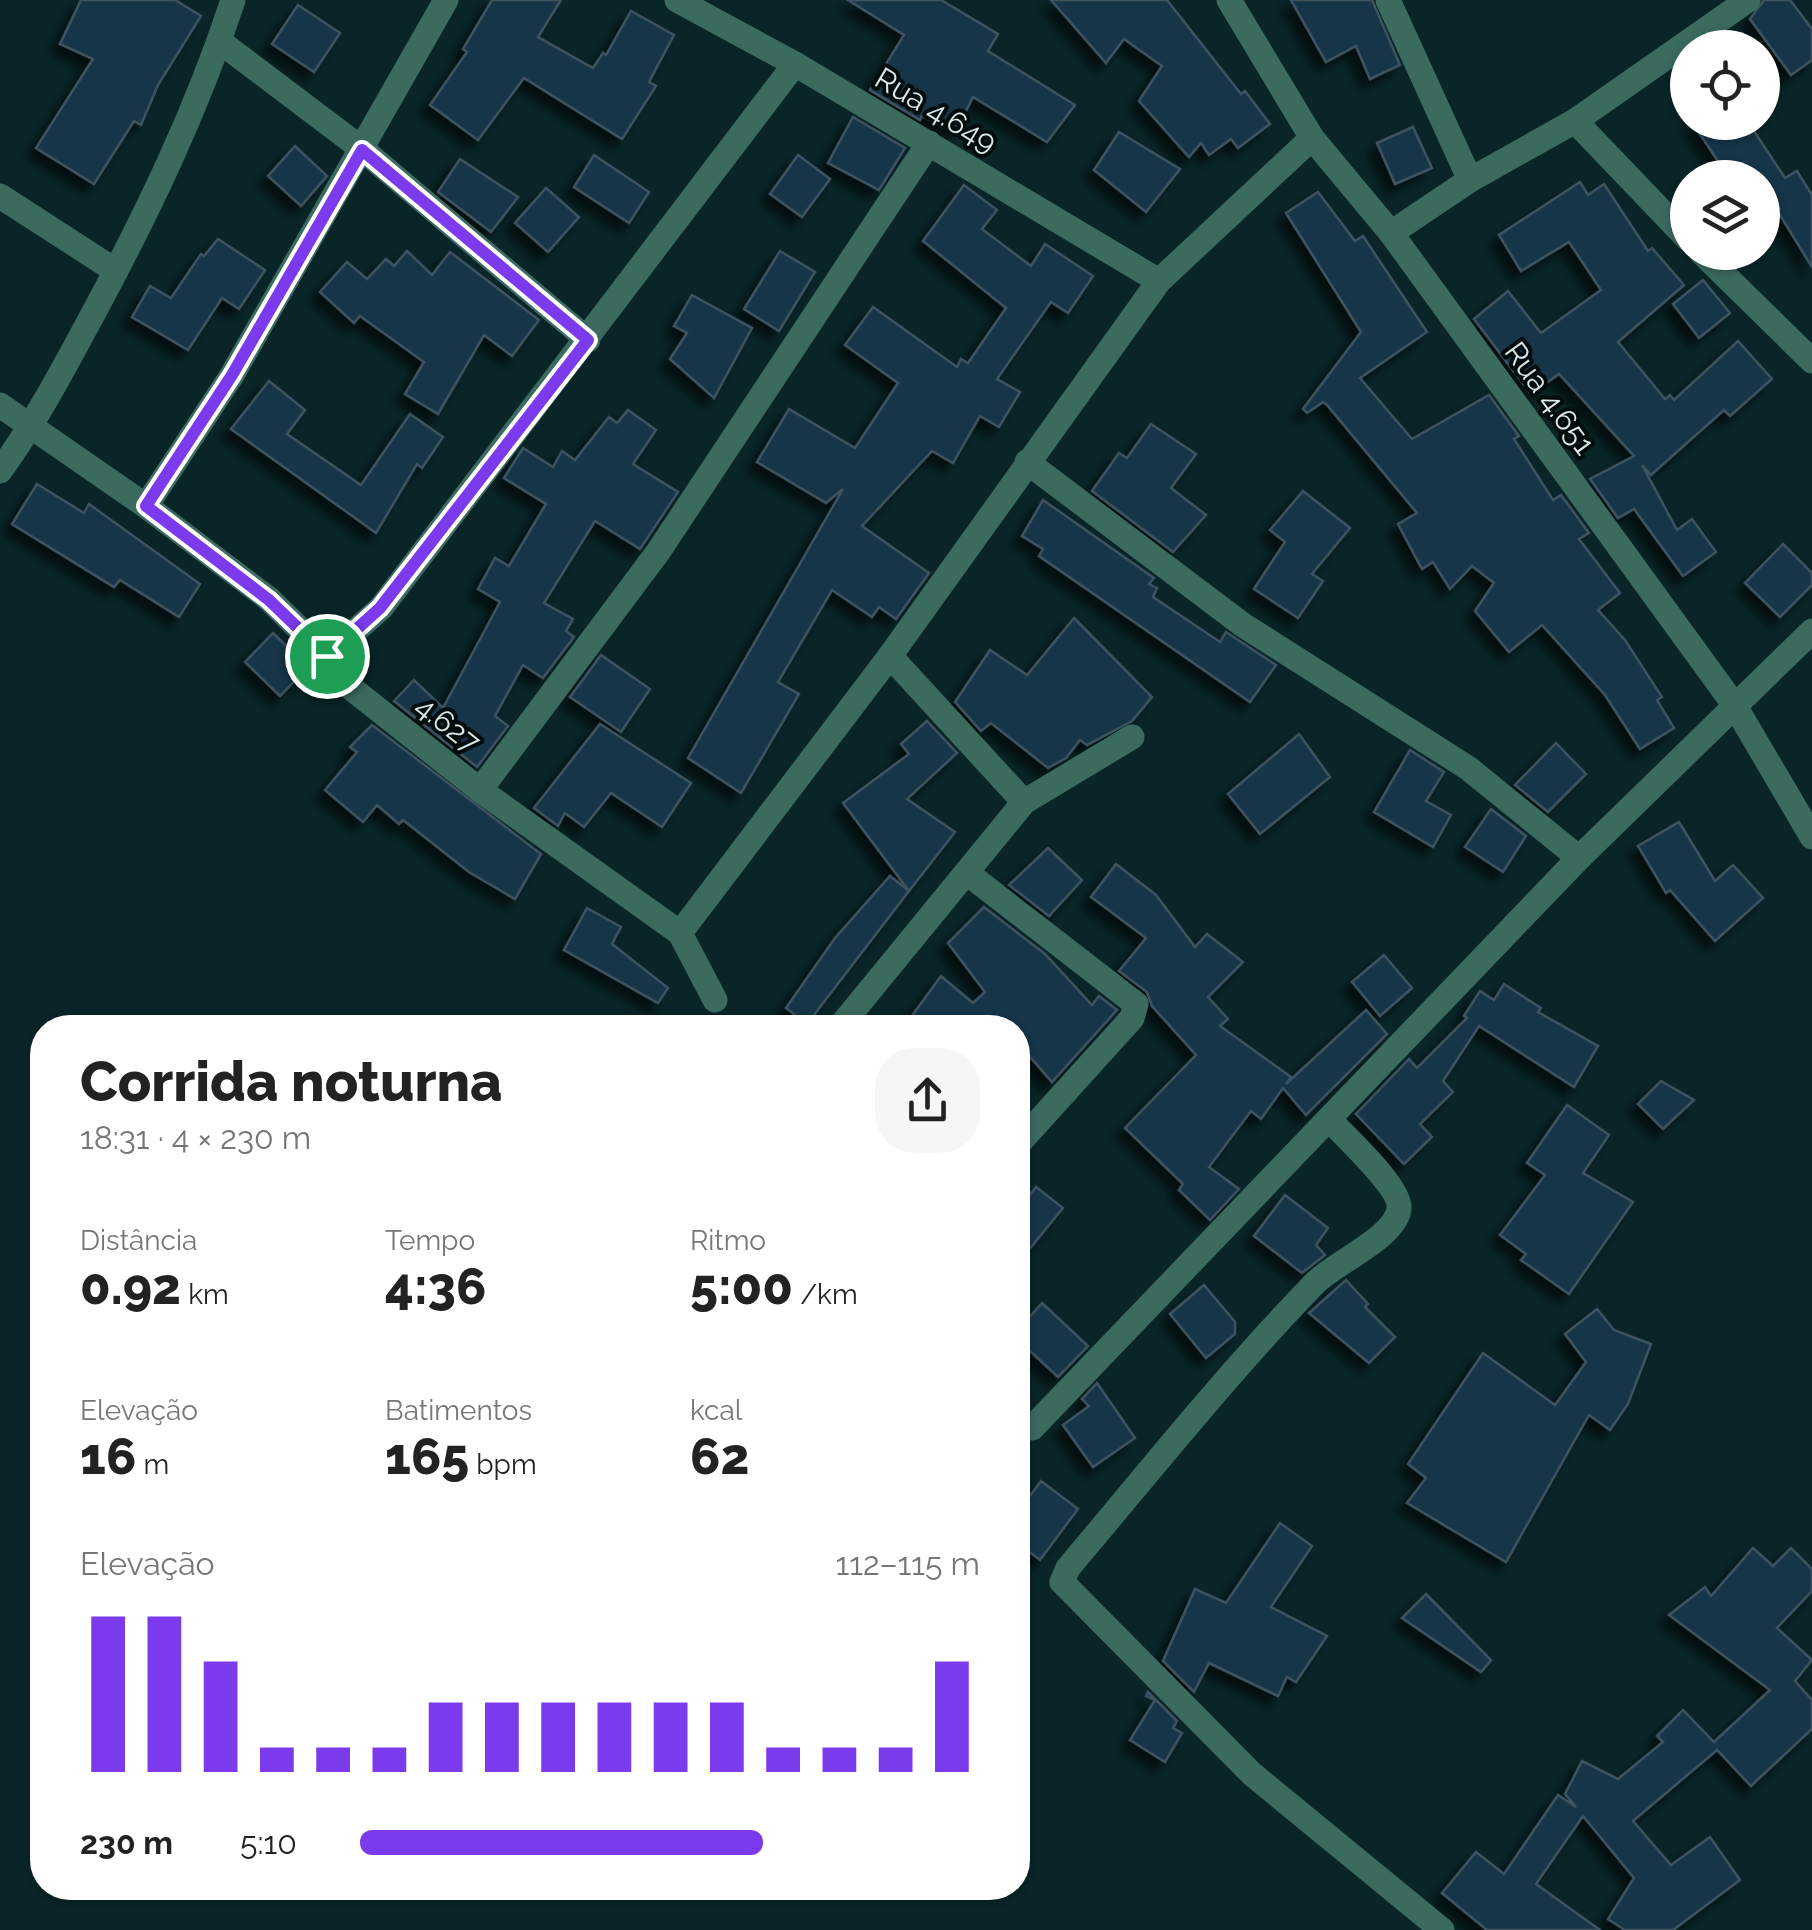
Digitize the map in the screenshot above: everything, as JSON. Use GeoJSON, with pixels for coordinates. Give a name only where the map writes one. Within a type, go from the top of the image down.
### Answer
{"type":"FeatureCollection","features":[{"type":"Feature","properties":{"kind":"street"},"geometry":{"type":"LineString","coordinates":[[0,471],[33,426],[116,271],[193,115],[233,0]]}},
{"type":"Feature","properties":{"kind":"street"},"geometry":{"type":"LineString","coordinates":[[146,506],[232,375],[446,0]]}},
{"type":"Feature","properties":{"kind":"street","name":"Rua 4.649"},"geometry":{"type":"LineString","coordinates":[[677,0],[795,64],[1159,281]]}},
{"type":"Feature","properties":{"kind":"street","name":"Rua 4.651"},"geometry":{"type":"LineString","coordinates":[[1230,0],[1312,138],[1392,233],[1735,706],[1812,837]]}},
{"type":"Feature","properties":{"kind":"street"},"geometry":{"type":"LineString","coordinates":[[1388,0],[1470,180]]}},
{"type":"Feature","properties":{"kind":"street"},"geometry":{"type":"LineString","coordinates":[[1392,233],[1470,180],[1575,121],[1748,0]]}},
{"type":"Feature","properties":{"kind":"street"},"geometry":{"type":"LineString","coordinates":[[220,41],[362,150],[588,340]]}},
{"type":"Feature","properties":{"kind":"street"},"geometry":{"type":"LineString","coordinates":[[327,656],[380,608],[795,64]]}},
{"type":"Feature","properties":{"kind":"street"},"geometry":{"type":"LineString","coordinates":[[1575,121],[1670,221]]}},
{"type":"Feature","properties":{"kind":"street"},"geometry":{"type":"LineString","coordinates":[[716,1000],[680,932],[890,656],[1159,281],[1312,138]]}},
{"type":"Feature","properties":{"kind":"street"},"geometry":{"type":"LineString","coordinates":[[480,790],[618,610],[929,143]]}},
{"type":"Feature","properties":{"kind":"street"},"geometry":{"type":"LineString","coordinates":[[0,196],[116,271]]}},
{"type":"Feature","properties":{"kind":"street"},"geometry":{"type":"LineString","coordinates":[[1718,270],[1812,362]]}},
{"type":"Feature","properties":{"kind":"street","name":"4.627"},"geometry":{"type":"LineString","coordinates":[[0,405],[146,506],[269,600],[327,656],[352,688],[480,790],[680,932]]}},
{"type":"Feature","properties":{"kind":"street"},"geometry":{"type":"LineString","coordinates":[[1027,462],[1243,625],[1468,768],[1579,858]]}},
{"type":"Feature","properties":{"kind":"street"},"geometry":{"type":"LineString","coordinates":[[1032,1428],[1579,858],[1812,631]]}},
{"type":"Feature","properties":{"kind":"street"},"geometry":{"type":"LineString","coordinates":[[890,656],[1024,802]]}},
{"type":"Feature","properties":{"kind":"street"},"geometry":{"type":"LineString","coordinates":[[849,1015],[1024,802],[1132,738]]}},
{"type":"Feature","properties":{"kind":"street"},"geometry":{"type":"LineString","coordinates":[[967,873],[1136,1004],[1132,1018],[1030,1131]]}},
{"type":"Feature","properties":{"kind":"street"},"geometry":{"type":"LineString","coordinates":[[1330,1120],[1396,1192],[1399,1210],[1387,1230],[1319,1279],[1263,1338],[1062,1582],[1252,1774],[1442,1930]]}},
{"type":"Feature","properties":{"kind":"building"},"geometry":{"type":"Polygon","coordinates":[[[81,0],[175,0],[201,16],[158,85],[141,125],[134,121],[94,184],[36,148],[93,59],[60,44],[81,0]]]}},
{"type":"Feature","properties":{"kind":"building"},"geometry":{"type":"Polygon","coordinates":[[[492,0],[561,0],[538,37],[593,68],[603,53],[606,55],[631,11],[674,35],[649,82],[656,86],[622,139],[524,78],[478,140],[430,105],[467,52],[463,49],[492,0]]]}},
{"type":"Feature","properties":{"kind":"building"},"geometry":{"type":"Polygon","coordinates":[[[848,0],[941,0],[998,34],[988,51],[1075,105],[1047,142],[973,97],[955,133],[922,116],[920,120],[870,90],[904,35],[848,0]]]}},
{"type":"Feature","properties":{"kind":"building"},"geometry":{"type":"Polygon","coordinates":[[[1051,0],[1167,0],[1241,94],[1245,91],[1270,124],[1238,148],[1231,139],[1209,155],[1201,143],[1189,157],[1139,101],[1162,66],[1124,39],[1106,63],[1051,0]]]}},
{"type":"Feature","properties":{"kind":"building"},"geometry":{"type":"Polygon","coordinates":[[[1291,0],[1372,0],[1400,65],[1370,79],[1356,46],[1326,62],[1291,0]]]}},
{"type":"Feature","properties":{"kind":"building"},"geometry":{"type":"Polygon","coordinates":[[[1764,0],[1790,0],[1812,29],[1812,60],[1791,75],[1780,60],[1780,30],[1758,30],[1750,19],[1764,0]]]}},
{"type":"Feature","properties":{"kind":"building"},"geometry":{"type":"Polygon","coordinates":[[[298,5],[340,33],[314,72],[272,44],[298,5]]]}},
{"type":"Feature","properties":{"kind":"building"},"geometry":{"type":"Polygon","coordinates":[[[853,117],[905,148],[879,190],[828,163],[853,117]]]}},
{"type":"Feature","properties":{"kind":"building"},"geometry":{"type":"Polygon","coordinates":[[[1413,127],[1432,168],[1395,184],[1377,143],[1413,127]]]}},
{"type":"Feature","properties":{"kind":"building"},"geometry":{"type":"Polygon","coordinates":[[[1119,132],[1180,169],[1146,212],[1094,170],[1119,132]]]}},
{"type":"Feature","properties":{"kind":"building"},"geometry":{"type":"Polygon","coordinates":[[[1704,140],[1760,140],[1773,160],[1717,160],[1704,140]]]}},
{"type":"Feature","properties":{"kind":"building"},"geometry":{"type":"Polygon","coordinates":[[[295,146],[327,176],[301,206],[268,176],[295,146]]]}},
{"type":"Feature","properties":{"kind":"building"},"geometry":{"type":"Polygon","coordinates":[[[594,155],[649,192],[629,223],[574,187],[594,155]]]}},
{"type":"Feature","properties":{"kind":"building"},"geometry":{"type":"Polygon","coordinates":[[[798,155],[830,179],[802,217],[770,194],[798,155]]]}},
{"type":"Feature","properties":{"kind":"building"},"geometry":{"type":"Polygon","coordinates":[[[460,159],[518,197],[491,232],[438,192],[460,159]]]}},
{"type":"Feature","properties":{"kind":"building"},"geometry":{"type":"Polygon","coordinates":[[[1780,170],[1785,178],[1797,171],[1812,195],[1812,267],[1780,215],[1780,170]]]}},
{"type":"Feature","properties":{"kind":"building"},"geometry":{"type":"Polygon","coordinates":[[[1580,182],[1588,195],[1604,184],[1648,251],[1652,248],[1684,285],[1618,342],[1665,399],[1670,395],[1674,400],[1738,341],[1772,379],[1730,416],[1724,410],[1651,475],[1642,465],[1677,530],[1692,519],[1716,552],[1683,576],[1634,509],[1618,518],[1590,479],[1634,456],[1559,374],[1531,394],[1474,319],[1508,291],[1541,333],[1601,290],[1569,242],[1521,271],[1499,235],[1580,182]]]}},
{"type":"Feature","properties":{"kind":"building"},"geometry":{"type":"Polygon","coordinates":[[[964,185],[997,210],[982,229],[1031,266],[1045,244],[1093,276],[1068,313],[1051,302],[997,379],[1020,392],[999,427],[980,416],[953,463],[932,451],[862,526],[929,573],[896,619],[879,607],[872,617],[832,590],[778,682],[799,694],[741,793],[688,758],[843,489],[826,503],[757,462],[789,409],[855,448],[898,383],[845,345],[873,307],[957,367],[961,359],[968,363],[1006,308],[923,241],[964,185]]]}},
{"type":"Feature","properties":{"kind":"building"},"geometry":{"type":"Polygon","coordinates":[[[546,188],[579,217],[548,252],[515,223],[546,188]]]}},
{"type":"Feature","properties":{"kind":"building"},"geometry":{"type":"Polygon","coordinates":[[[1318,192],[1355,241],[1363,236],[1427,332],[1360,378],[1412,439],[1489,395],[1519,436],[1514,439],[1553,500],[1561,495],[1589,533],[1579,539],[1620,593],[1598,610],[1625,640],[1662,697],[1657,700],[1674,728],[1640,749],[1605,695],[1542,625],[1509,652],[1475,611],[1494,583],[1472,566],[1450,589],[1433,562],[1422,569],[1398,524],[1417,513],[1327,405],[1323,402],[1307,413],[1303,409],[1361,332],[1286,213],[1318,192]]]}},
{"type":"Feature","properties":{"kind":"building"},"geometry":{"type":"Polygon","coordinates":[[[218,239],[265,270],[239,309],[222,298],[188,350],[132,317],[150,286],[171,298],[201,254],[204,256],[218,239]]]}},
{"type":"Feature","properties":{"kind":"building"},"geometry":{"type":"Polygon","coordinates":[[[407,251],[432,275],[450,252],[539,320],[512,356],[484,335],[438,414],[405,394],[424,362],[360,316],[354,323],[320,292],[347,262],[367,279],[386,259],[394,266],[407,251]]]}},
{"type":"Feature","properties":{"kind":"building"},"geometry":{"type":"Polygon","coordinates":[[[780,251],[815,272],[779,331],[744,309],[780,251]]]}},
{"type":"Feature","properties":{"kind":"building"},"geometry":{"type":"Polygon","coordinates":[[[1703,280],[1730,313],[1699,338],[1673,304],[1703,280]]]}},
{"type":"Feature","properties":{"kind":"building"},"geometry":{"type":"Polygon","coordinates":[[[692,295],[752,328],[714,398],[670,359],[687,333],[674,326],[692,295]]]}},
{"type":"Feature","properties":{"kind":"building"},"geometry":{"type":"Polygon","coordinates":[[[269,381],[305,410],[287,434],[361,485],[410,414],[443,437],[422,468],[417,464],[376,533],[231,429],[269,381]]]}},
{"type":"Feature","properties":{"kind":"building"},"geometry":{"type":"Polygon","coordinates":[[[628,410],[656,430],[633,464],[678,492],[640,549],[595,521],[544,603],[573,619],[566,631],[574,637],[543,678],[523,665],[495,716],[508,726],[477,767],[394,701],[414,680],[443,708],[500,602],[478,589],[495,558],[509,566],[546,504],[504,478],[523,448],[553,467],[562,451],[575,460],[609,417],[617,423],[628,410]]]}},
{"type":"Feature","properties":{"kind":"building"},"geometry":{"type":"Polygon","coordinates":[[[1151,424],[1196,454],[1171,488],[1206,515],[1173,552],[1092,491],[1119,453],[1127,458],[1151,424]]]}},
{"type":"Feature","properties":{"kind":"building"},"geometry":{"type":"Polygon","coordinates":[[[37,484],[84,513],[89,504],[200,584],[179,617],[120,580],[114,587],[12,524],[37,484]]]}},
{"type":"Feature","properties":{"kind":"building"},"geometry":{"type":"Polygon","coordinates":[[[1303,491],[1350,528],[1312,574],[1323,581],[1298,618],[1254,589],[1285,542],[1270,530],[1303,491]]]}},
{"type":"Feature","properties":{"kind":"building"},"geometry":{"type":"Polygon","coordinates":[[[1043,500],[1154,578],[1149,584],[1157,588],[1153,597],[1220,642],[1226,632],[1276,665],[1250,702],[1039,556],[1043,549],[1022,536],[1043,500]]]}},
{"type":"Feature","properties":{"kind":"building"},"geometry":{"type":"Polygon","coordinates":[[[1783,544],[1812,573],[1812,585],[1780,617],[1745,583],[1783,544]]]}},
{"type":"Feature","properties":{"kind":"building"},"geometry":{"type":"Polygon","coordinates":[[[1074,618],[1152,697],[1132,721],[1087,745],[1080,740],[1066,758],[1048,768],[991,723],[981,731],[955,702],[990,650],[1027,675],[1074,618]]]}},
{"type":"Feature","properties":{"kind":"building"},"geometry":{"type":"Polygon","coordinates":[[[273,633],[308,667],[280,696],[245,662],[273,633]]]}},
{"type":"Feature","properties":{"kind":"building"},"geometry":{"type":"Polygon","coordinates":[[[601,655],[650,689],[621,732],[570,697],[601,655]]]}},
{"type":"Feature","properties":{"kind":"building"},"geometry":{"type":"Polygon","coordinates":[[[927,721],[957,753],[907,799],[955,832],[909,891],[843,803],[909,754],[901,744],[927,721]]]}},
{"type":"Feature","properties":{"kind":"building"},"geometry":{"type":"Polygon","coordinates":[[[600,724],[691,783],[662,827],[611,793],[584,827],[565,813],[558,826],[534,808],[600,724]]]}},
{"type":"Feature","properties":{"kind":"building"},"geometry":{"type":"Polygon","coordinates":[[[372,725],[541,854],[515,899],[469,872],[403,820],[399,824],[377,805],[363,822],[325,790],[357,752],[350,747],[372,725]]]}},
{"type":"Feature","properties":{"kind":"building"},"geometry":{"type":"Polygon","coordinates":[[[1299,734],[1330,777],[1260,834],[1228,794],[1299,734]]]}},
{"type":"Feature","properties":{"kind":"building"},"geometry":{"type":"Polygon","coordinates":[[[1556,743],[1586,774],[1548,812],[1515,785],[1556,743]]]}},
{"type":"Feature","properties":{"kind":"building"},"geometry":{"type":"Polygon","coordinates":[[[1410,750],[1444,772],[1426,801],[1451,815],[1433,847],[1374,812],[1410,750]]]}},
{"type":"Feature","properties":{"kind":"building"},"geometry":{"type":"Polygon","coordinates":[[[1491,809],[1526,836],[1503,872],[1465,847],[1491,809]]]}},
{"type":"Feature","properties":{"kind":"building"},"geometry":{"type":"Polygon","coordinates":[[[1679,822],[1715,881],[1733,865],[1763,898],[1715,941],[1670,890],[1666,893],[1638,846],[1679,822]]]}},
{"type":"Feature","properties":{"kind":"building"},"geometry":{"type":"Polygon","coordinates":[[[1048,848],[1082,880],[1049,916],[1009,885],[1048,848]]]}},
{"type":"Feature","properties":{"kind":"building"},"geometry":{"type":"Polygon","coordinates":[[[1116,864],[1156,895],[1195,947],[1207,934],[1243,962],[1208,997],[1228,1019],[1220,1026],[1291,1077],[1286,1084],[1366,1010],[1387,1034],[1306,1115],[1283,1088],[1261,1119],[1251,1111],[1209,1167],[1239,1189],[1210,1220],[1179,1190],[1183,1184],[1125,1128],[1196,1055],[1152,1006],[1147,992],[1119,971],[1146,938],[1091,897],[1116,864]]]}},
{"type":"Feature","properties":{"kind":"building"},"geometry":{"type":"Polygon","coordinates":[[[890,876],[909,891],[814,1015],[795,1015],[786,1008],[835,938],[890,876]]]}},
{"type":"Feature","properties":{"kind":"building"},"geometry":{"type":"Polygon","coordinates":[[[984,907],[1045,954],[1092,1005],[1099,996],[1117,1010],[1052,1082],[1030,1057],[1030,1015],[912,1015],[941,976],[973,1003],[985,992],[948,943],[984,907]]]}},
{"type":"Feature","properties":{"kind":"building"},"geometry":{"type":"Polygon","coordinates":[[[587,908],[621,927],[612,944],[668,988],[658,1003],[564,950],[587,908]]]}},
{"type":"Feature","properties":{"kind":"building"},"geometry":{"type":"Polygon","coordinates":[[[1384,955],[1412,988],[1380,1016],[1352,982],[1384,955]]]}},
{"type":"Feature","properties":{"kind":"building"},"geometry":{"type":"Polygon","coordinates":[[[1504,984],[1541,1008],[1538,1012],[1598,1046],[1574,1087],[1479,1026],[1443,1081],[1453,1092],[1420,1124],[1432,1137],[1404,1164],[1356,1114],[1409,1059],[1417,1068],[1467,1018],[1464,1016],[1480,991],[1494,1000],[1504,984]]]}},
{"type":"Feature","properties":{"kind":"building"},"geometry":{"type":"Polygon","coordinates":[[[1661,1081],[1694,1100],[1663,1129],[1638,1104],[1661,1081]]]}},
{"type":"Feature","properties":{"kind":"building"},"geometry":{"type":"Polygon","coordinates":[[[1567,1105],[1609,1135],[1583,1173],[1633,1202],[1569,1294],[1521,1260],[1526,1254],[1500,1235],[1545,1175],[1527,1163],[1567,1105]]]}},
{"type":"Feature","properties":{"kind":"building"},"geometry":{"type":"Polygon","coordinates":[[[1036,1187],[1063,1208],[1030,1248],[1030,1195],[1036,1187]]]}},
{"type":"Feature","properties":{"kind":"building"},"geometry":{"type":"Polygon","coordinates":[[[1285,1195],[1328,1228],[1316,1245],[1325,1255],[1302,1273],[1254,1236],[1285,1195]]]}},
{"type":"Feature","properties":{"kind":"building"},"geometry":{"type":"Polygon","coordinates":[[[1346,1280],[1368,1304],[1365,1307],[1395,1337],[1369,1363],[1309,1313],[1346,1280]]]}},
{"type":"Feature","properties":{"kind":"building"},"geometry":{"type":"Polygon","coordinates":[[[1204,1285],[1235,1322],[1235,1334],[1206,1358],[1170,1314],[1204,1285]]]}},
{"type":"Feature","properties":{"kind":"building"},"geometry":{"type":"Polygon","coordinates":[[[1042,1303],[1088,1346],[1058,1377],[1030,1351],[1030,1316],[1042,1303]]]}},
{"type":"Feature","properties":{"kind":"building"},"geometry":{"type":"Polygon","coordinates":[[[1597,1309],[1614,1330],[1651,1344],[1628,1404],[1610,1430],[1589,1415],[1506,1562],[1407,1503],[1426,1478],[1408,1464],[1483,1353],[1555,1405],[1586,1362],[1565,1334],[1597,1309]]]}},
{"type":"Feature","properties":{"kind":"building"},"geometry":{"type":"Polygon","coordinates":[[[1097,1383],[1135,1438],[1093,1467],[1063,1425],[1089,1406],[1082,1399],[1097,1383]]]}},
{"type":"Feature","properties":{"kind":"building"},"geometry":{"type":"Polygon","coordinates":[[[1041,1481],[1078,1509],[1040,1560],[1030,1552],[1030,1496],[1041,1481]]]}},
{"type":"Feature","properties":{"kind":"building"},"geometry":{"type":"Polygon","coordinates":[[[1280,1523],[1312,1546],[1271,1607],[1327,1636],[1296,1682],[1287,1677],[1278,1696],[1209,1663],[1194,1692],[1163,1661],[1195,1589],[1226,1603],[1280,1523]]]}},
{"type":"Feature","properties":{"kind":"building"},"geometry":{"type":"Polygon","coordinates":[[[1753,1548],[1773,1566],[1791,1548],[1812,1569],[1812,1591],[1777,1628],[1812,1660],[1795,1681],[1812,1700],[1812,1729],[1751,1786],[1717,1750],[1633,1821],[1671,1865],[1710,1837],[1740,1880],[1673,1930],[1625,1930],[1608,1919],[1634,1878],[1583,1816],[1536,1884],[1600,1930],[1487,1930],[1442,1893],[1476,1852],[1504,1874],[1558,1795],[1576,1807],[1565,1794],[1582,1761],[1618,1779],[1663,1742],[1657,1736],[1683,1710],[1714,1742],[1770,1690],[1669,1615],[1705,1587],[1711,1596],[1753,1548]]]}},
{"type":"Feature","properties":{"kind":"building"},"geometry":{"type":"Polygon","coordinates":[[[1426,1594],[1491,1660],[1481,1672],[1402,1618],[1426,1594]]]}},
{"type":"Feature","properties":{"kind":"building"},"geometry":{"type":"Polygon","coordinates":[[[1148,1692],[1177,1721],[1173,1728],[1182,1733],[1165,1762],[1130,1740],[1155,1700],[1146,1696],[1148,1692]]]}},
{"type":"Feature","properties":{"kind":"route"},"geometry":{"type":"LineString","coordinates":[[362,150],[588,340],[380,608],[327,656],[269,600],[146,506],[232,375],[362,150]]}}]}
